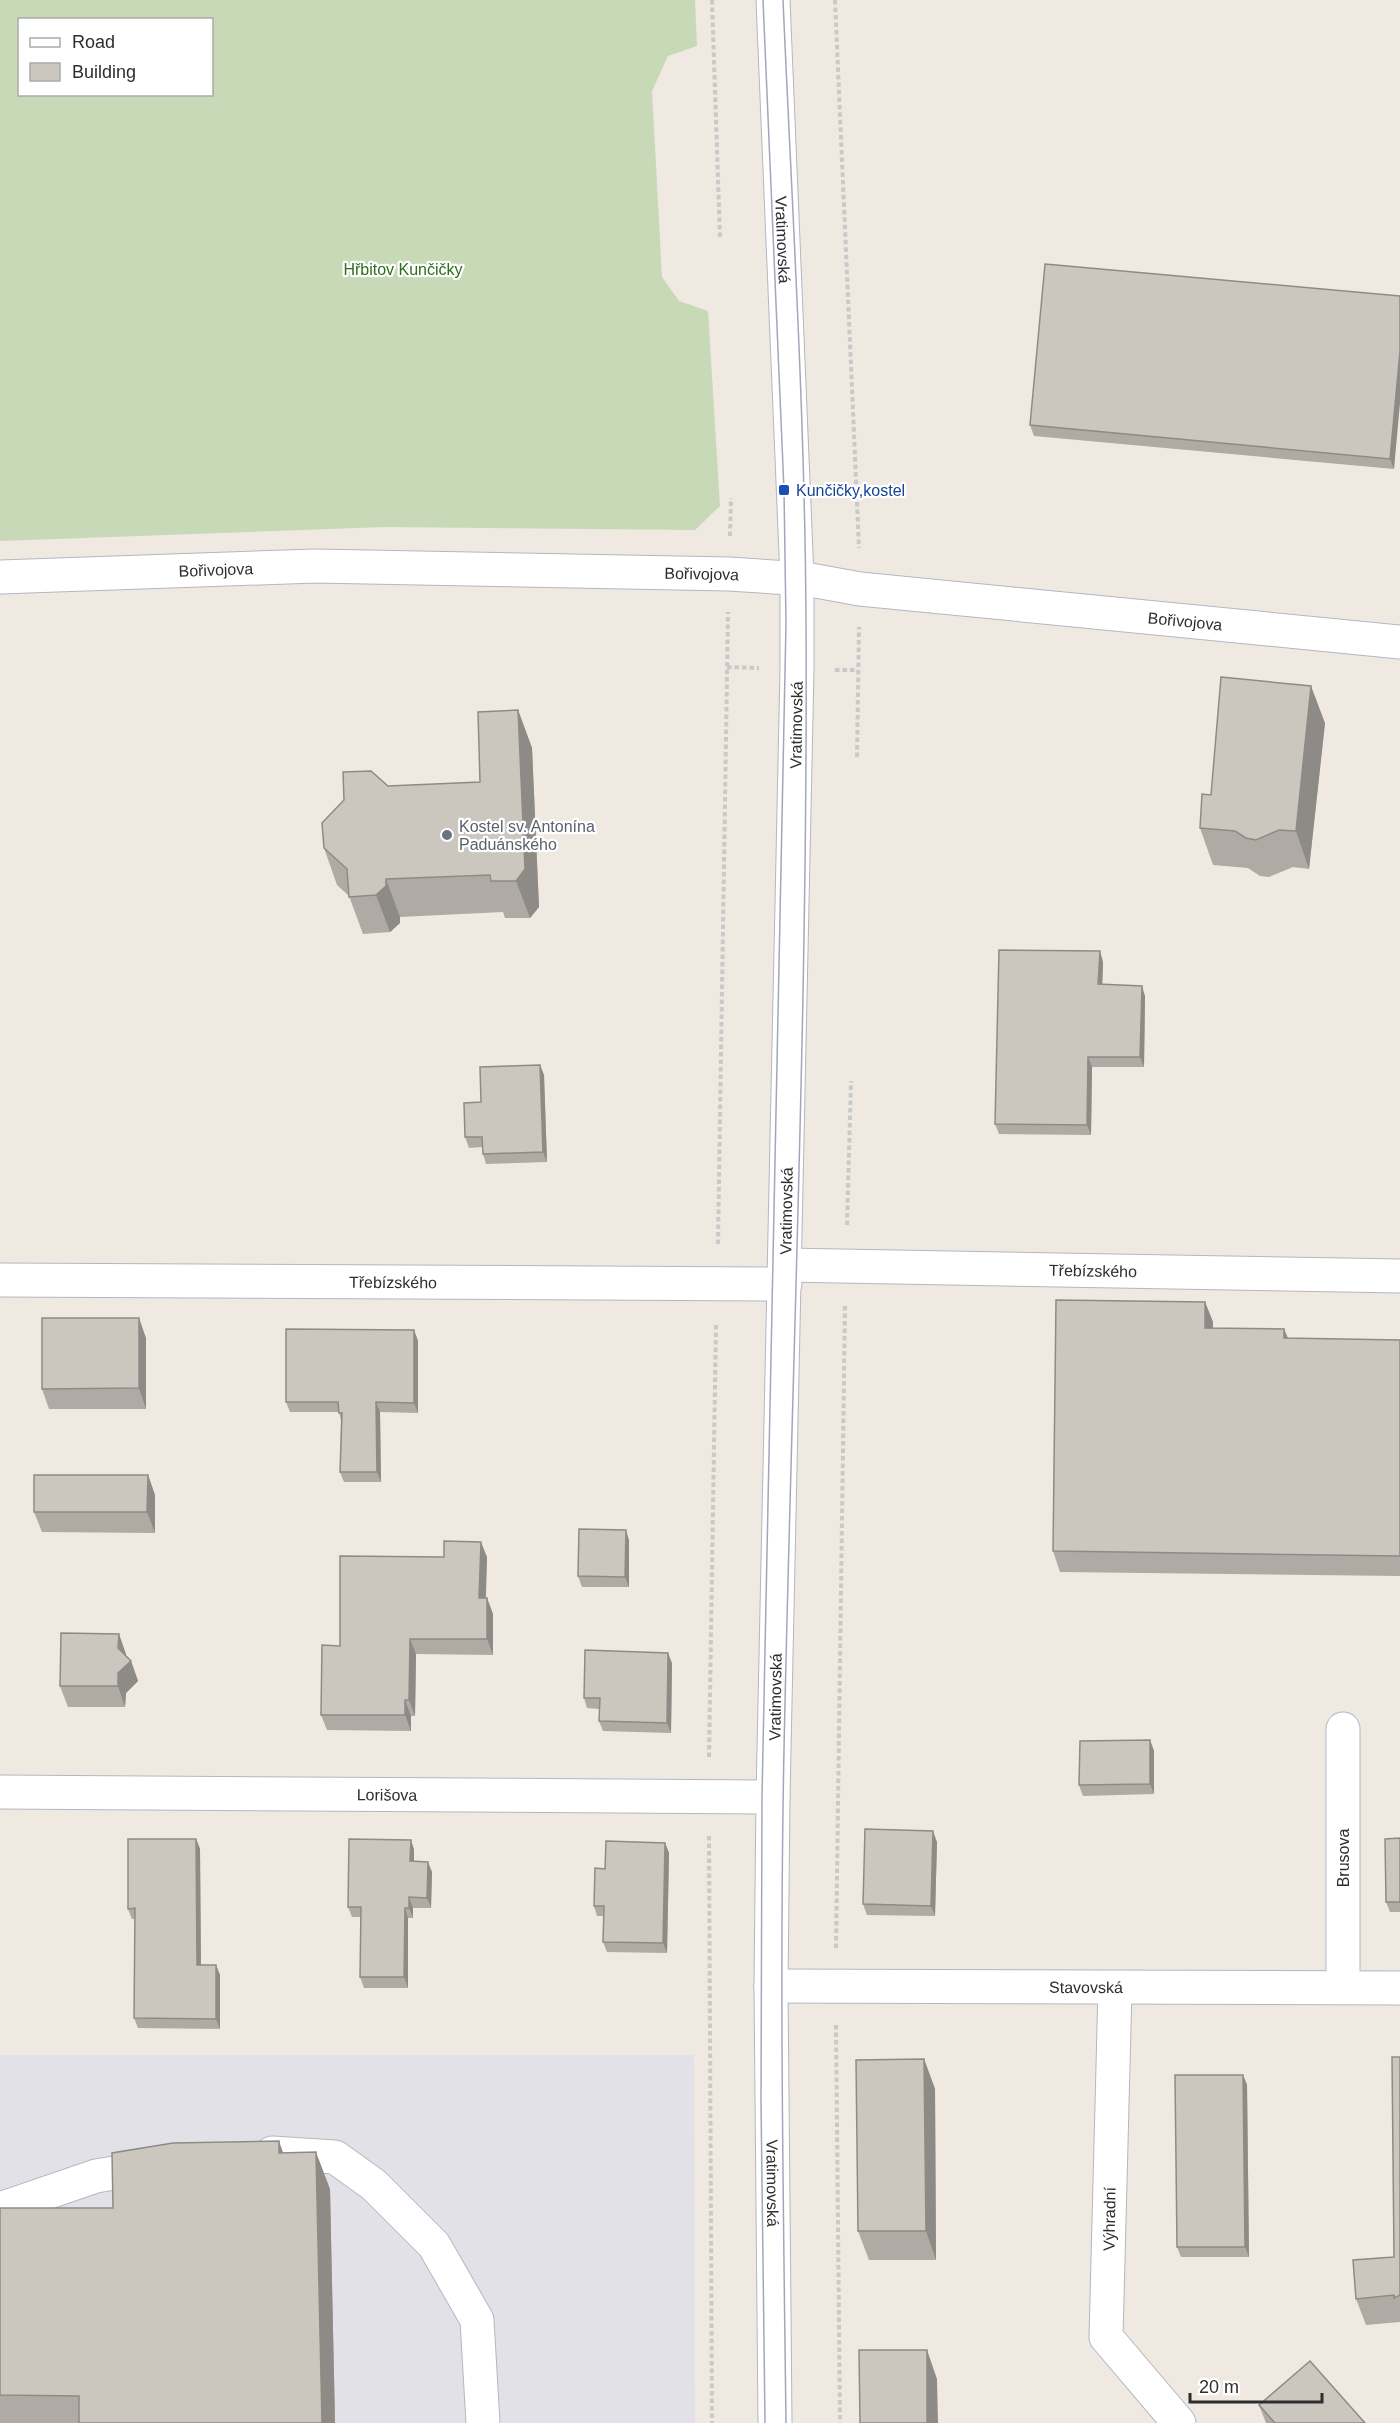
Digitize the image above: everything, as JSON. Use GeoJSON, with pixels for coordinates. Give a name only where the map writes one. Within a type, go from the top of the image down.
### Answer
{"type":"FeatureCollection","features":[{"type":"Feature","properties":{"kind":"street","name":"Vratimovská"},"geometry":{"type":"LineString","coordinates":[[773,0],[797,578],[773,1797],[771,1986],[775,2423]]}},
{"type":"Feature","properties":{"kind":"street","name":"Bořivojova"},"geometry":{"type":"LineString","coordinates":[[0,577],[315,566],[729,574],[797,578],[860,589],[1400,642]]}},
{"type":"Feature","properties":{"kind":"street","name":"Třebízského"},"geometry":{"type":"LineString","coordinates":[[0,1280],[717,1284],[846,1266],[1400,1276]]}},
{"type":"Feature","properties":{"kind":"street","name":"Brusova"},"geometry":{"type":"LineString","coordinates":[[1343,1729],[1343,1986]]}},
{"type":"Feature","properties":{"kind":"street","name":"Lorišova"},"geometry":{"type":"LineString","coordinates":[[0,1792],[773,1797]]}},
{"type":"Feature","properties":{"kind":"street","name":"Stavovská"},"geometry":{"type":"LineString","coordinates":[[771,1986],[1115,1989],[1343,1986],[1400,1988]]}},
{"type":"Feature","properties":{"kind":"street","name":"Výhradní"},"geometry":{"type":"LineString","coordinates":[[1115,1989],[1106,2337],[1179,2423]]}},
{"type":"Feature","properties":{"kind":"street"},"geometry":{"type":"LineString","coordinates":[[243,2152],[335,2157],[374,2185],[434,2245],[477,2320],[483,2423]]}},
{"type":"Feature","properties":{"kind":"street"},"geometry":{"type":"LineString","coordinates":[[0,2209],[96,2176],[186,2161]]}},
{"type":"Feature","properties":{"kind":"path"},"geometry":{"type":"LineString","coordinates":[[712,0],[717,82],[720,238]]}},
{"type":"Feature","properties":{"kind":"path"},"geometry":{"type":"LineString","coordinates":[[835,0],[860,589],[856,757]]}},
{"type":"Feature","properties":{"kind":"path"},"geometry":{"type":"LineString","coordinates":[[712,2423],[709,1796],[731,498]]}},
{"type":"Feature","properties":{"kind":"path"},"geometry":{"type":"LineString","coordinates":[[840,2423],[836,1987],[846,1266],[851,1081]]}},
{"type":"Feature","properties":{"kind":"shaded area"},"geometry":{"type":"Polygon","coordinates":[[[0,2055],[694,2055],[695,2423],[0,2423],[0,2055]]]}},
{"type":"Feature","properties":{"kind":"green space","name":"Hřbitov Kunčičky"},"geometry":{"type":"Polygon","coordinates":[[[0,0],[695,0],[697,46],[668,56],[652,91],[662,277],[679,301],[708,311],[720,506],[695,530],[385,527],[0,541],[0,0]]]}},
{"type":"Feature","properties":{"kind":"building"},"geometry":{"type":"Polygon","coordinates":[[[1045,264],[1400,296],[1400,351],[1390,459],[1030,425],[1045,264]]]}},
{"type":"Feature","properties":{"kind":"building"},"geometry":{"type":"Polygon","coordinates":[[[1221,677],[1311,686],[1296,831],[1279,830],[1256,840],[1246,838],[1235,831],[1200,828],[1202,794],[1211,795],[1221,677]]]}},
{"type":"Feature","properties":{"kind":"building"},"geometry":{"type":"Polygon","coordinates":[[[518,710],[525,869],[516,881],[491,881],[490,875],[386,879],[386,886],[376,895],[349,897],[347,869],[324,848],[322,823],[344,800],[343,772],[371,771],[388,786],[480,782],[478,712],[518,710]]]}},
{"type":"Feature","properties":{"kind":"building"},"geometry":{"type":"Polygon","coordinates":[[[999,950],[1100,951],[1098,984],[1142,986],[1140,1057],[1088,1057],[1087,1125],[995,1124],[999,950]]]}},
{"type":"Feature","properties":{"kind":"building"},"geometry":{"type":"Polygon","coordinates":[[[540,1065],[543,1152],[483,1154],[482,1137],[465,1137],[464,1103],[481,1102],[480,1067],[540,1065]]]}},
{"type":"Feature","properties":{"kind":"building"},"geometry":{"type":"Polygon","coordinates":[[[1056,1300],[1205,1302],[1205,1328],[1284,1329],[1284,1338],[1400,1340],[1400,1556],[1053,1551],[1056,1300]]]}},
{"type":"Feature","properties":{"kind":"building"},"geometry":{"type":"Polygon","coordinates":[[[42,1318],[139,1318],[139,1388],[42,1389],[42,1318]]]}},
{"type":"Feature","properties":{"kind":"building"},"geometry":{"type":"Polygon","coordinates":[[[286,1329],[414,1330],[414,1403],[376,1402],[377,1472],[340,1472],[342,1413],[339,1413],[338,1402],[286,1402],[286,1329]]]}},
{"type":"Feature","properties":{"kind":"building"},"geometry":{"type":"Polygon","coordinates":[[[34,1475],[148,1475],[147,1512],[34,1512],[34,1475]]]}},
{"type":"Feature","properties":{"kind":"building"},"geometry":{"type":"Polygon","coordinates":[[[579,1529],[626,1530],[625,1577],[578,1576],[579,1529]]]}},
{"type":"Feature","properties":{"kind":"building"},"geometry":{"type":"Polygon","coordinates":[[[444,1541],[481,1542],[479,1598],[487,1598],[487,1639],[410,1639],[409,1700],[405,1700],[405,1715],[321,1715],[322,1645],[340,1646],[340,1556],[444,1557],[444,1541]]]}},
{"type":"Feature","properties":{"kind":"building"},"geometry":{"type":"Polygon","coordinates":[[[61,1633],[119,1634],[118,1648],[131,1661],[118,1673],[118,1686],[60,1686],[61,1633]]]}},
{"type":"Feature","properties":{"kind":"building"},"geometry":{"type":"Polygon","coordinates":[[[585,1650],[668,1653],[667,1723],[599,1721],[600,1698],[584,1698],[585,1650]]]}},
{"type":"Feature","properties":{"kind":"building"},"geometry":{"type":"Polygon","coordinates":[[[1150,1740],[1150,1784],[1079,1785],[1080,1741],[1150,1740]]]}},
{"type":"Feature","properties":{"kind":"building"},"geometry":{"type":"Polygon","coordinates":[[[865,1829],[933,1831],[931,1906],[863,1904],[865,1829]]]}},
{"type":"Feature","properties":{"kind":"building"},"geometry":{"type":"Polygon","coordinates":[[[1400,1838],[1400,1902],[1386,1902],[1385,1839],[1400,1838]]]}},
{"type":"Feature","properties":{"kind":"building"},"geometry":{"type":"Polygon","coordinates":[[[128,1839],[196,1839],[197,1965],[216,1965],[216,2019],[134,2018],[135,1908],[128,1909],[128,1839]]]}},
{"type":"Feature","properties":{"kind":"building"},"geometry":{"type":"Polygon","coordinates":[[[349,1839],[411,1840],[410,1861],[428,1862],[427,1898],[409,1897],[409,1908],[405,1908],[404,1977],[360,1977],[361,1907],[348,1907],[349,1839]]]}},
{"type":"Feature","properties":{"kind":"building"},"geometry":{"type":"Polygon","coordinates":[[[606,1841],[665,1843],[663,1943],[603,1942],[604,1906],[594,1906],[595,1868],[605,1869],[606,1841]]]}},
{"type":"Feature","properties":{"kind":"building"},"geometry":{"type":"Polygon","coordinates":[[[1392,2057],[1400,2057],[1400,2295],[1394,2298],[1394,2295],[1356,2299],[1353,2260],[1394,2257],[1392,2057]]]}},
{"type":"Feature","properties":{"kind":"building"},"geometry":{"type":"Polygon","coordinates":[[[924,2059],[926,2231],[858,2231],[856,2060],[924,2059]]]}},
{"type":"Feature","properties":{"kind":"building"},"geometry":{"type":"Polygon","coordinates":[[[1175,2075],[1243,2075],[1245,2247],[1177,2247],[1175,2075]]]}},
{"type":"Feature","properties":{"kind":"building"},"geometry":{"type":"Polygon","coordinates":[[[279,2141],[279,2153],[316,2152],[322,2423],[79,2423],[79,2396],[0,2395],[0,2208],[113,2208],[112,2153],[173,2143],[279,2141]]]}},
{"type":"Feature","properties":{"kind":"building"},"geometry":{"type":"Polygon","coordinates":[[[859,2350],[927,2350],[927,2423],[860,2423],[859,2350]]]}},
{"type":"Feature","properties":{"kind":"building"},"geometry":{"type":"Polygon","coordinates":[[[1310,2361],[1365,2423],[1275,2423],[1259,2405],[1310,2361]]]}},
{"type":"Feature","properties":{"kind":"tram line"},"geometry":{"type":"LineString","coordinates":[[763,0],[784,490],[786,623],[762,1797],[761,2102],[765,2423]]}},
{"type":"Feature","properties":{"kind":"tram line"},"geometry":{"type":"LineString","coordinates":[[783,0],[801,388],[806,621],[805,892],[782,1884],[786,2423]]}},
{"type":"Feature","properties":{"kind":"place","name":"Kunčičky,kostel"},"geometry":{"type":"Point","coordinates":[784,490]}},
{"type":"Feature","properties":{"kind":"place","name":"Kostel sv. Antonína Paduánského"},"geometry":{"type":"Point","coordinates":[447,835]}}]}
